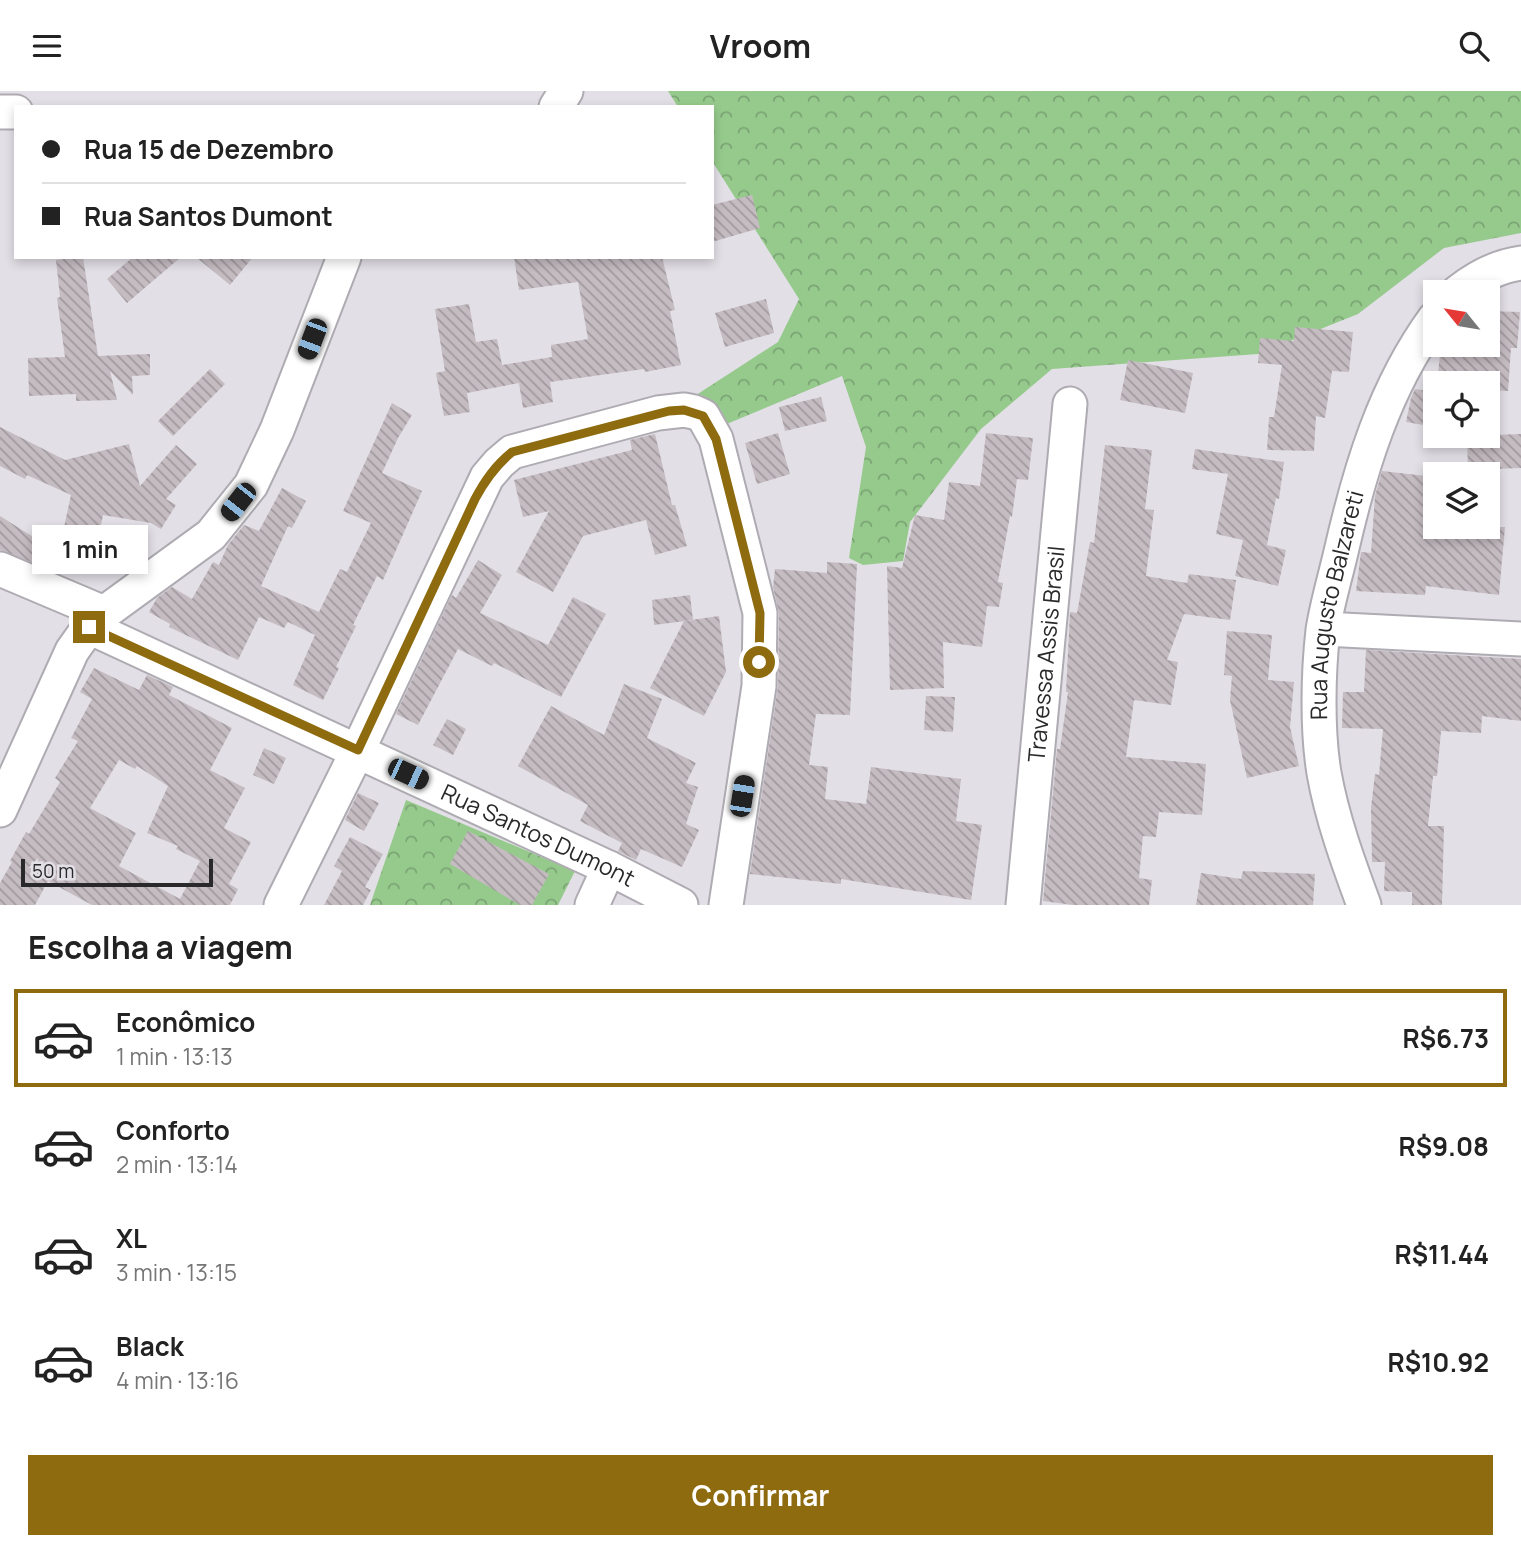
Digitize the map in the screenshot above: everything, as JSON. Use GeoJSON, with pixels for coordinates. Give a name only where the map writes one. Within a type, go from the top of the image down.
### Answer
{"type":"FeatureCollection","features":[{"type":"Feature","properties":{"kind":"street"},"geometry":{"type":"LineString","coordinates":[[0,810],[72,651],[96,620],[211,535],[251,485],[277,430],[343,259]]}},
{"type":"Feature","properties":{"kind":"street"},"geometry":{"type":"LineString","coordinates":[[1476,280],[1521,263]]}},
{"type":"Feature","properties":{"kind":"street","name":"Rua Augusto Balzareti"},"geometry":{"type":"LineString","coordinates":[[1364,905],[1344,852],[1324,772],[1320,706],[1324,629],[1346,531],[1373,433],[1402,370],[1423,337]]}},
{"type":"Feature","properties":{"kind":"street","name":"Travessa Assis Brasil"},"geometry":{"type":"LineString","coordinates":[[1023,905],[1069,404]]}},
{"type":"Feature","properties":{"kind":"street"},"geometry":{"type":"LineString","coordinates":[[281,905],[358,750],[487,477],[512,452],[658,413],[684,410],[703,416],[719,450],[760,613],[758,686],[726,905]]}},
{"type":"Feature","properties":{"kind":"street","name":"Rua Santos Dumont"},"geometry":{"type":"LineString","coordinates":[[0,569],[96,620],[358,750],[609,868],[681,905]]}},
{"type":"Feature","properties":{"kind":"street"},"geometry":{"type":"LineString","coordinates":[[1324,629],[1521,639]]}},
{"type":"Feature","properties":{"kind":"street"},"geometry":{"type":"LineString","coordinates":[[592,905],[609,868]]}},
{"type":"Feature","properties":{"kind":"green space"},"geometry":{"type":"Polygon","coordinates":[[[668,91],[1521,91],[1521,233],[1444,248],[1358,314],[1258,354],[1052,369],[981,429],[910,522],[903,561],[863,565],[849,558],[866,447],[842,376],[722,426],[690,399],[778,342],[799,299],[714,164],[714,105],[677,105],[668,91]]]}},
{"type":"Feature","properties":{"kind":"green space"},"geometry":{"type":"Polygon","coordinates":[[[406,800],[575,871],[558,905],[370,905],[406,800]]]}},
{"type":"Feature","properties":{"kind":"building"},"geometry":{"type":"Polygon","coordinates":[[[752,195],[760,228],[714,241],[714,204],[752,195]]]}},
{"type":"Feature","properties":{"kind":"building"},"geometry":{"type":"Polygon","coordinates":[[[83,259],[98,356],[150,354],[150,375],[132,376],[133,395],[110,371],[117,400],[76,401],[76,394],[29,396],[28,358],[65,357],[57,298],[60,297],[56,260],[83,259]]]}},
{"type":"Feature","properties":{"kind":"building"},"geometry":{"type":"Polygon","coordinates":[[[131,259],[179,259],[127,303],[107,279],[131,259]]]}},
{"type":"Feature","properties":{"kind":"building"},"geometry":{"type":"Polygon","coordinates":[[[198,259],[251,259],[230,285],[198,259]]]}},
{"type":"Feature","properties":{"kind":"building"},"geometry":{"type":"Polygon","coordinates":[[[514,259],[662,259],[675,310],[670,311],[681,365],[645,372],[644,369],[550,382],[553,402],[523,408],[519,383],[467,393],[470,412],[444,416],[436,373],[445,371],[435,309],[469,304],[476,342],[497,339],[502,365],[552,357],[551,345],[588,339],[578,282],[519,290],[514,259]]]}},
{"type":"Feature","properties":{"kind":"building"},"geometry":{"type":"Polygon","coordinates":[[[766,299],[774,333],[725,347],[715,313],[766,299]]]}},
{"type":"Feature","properties":{"kind":"building"},"geometry":{"type":"Polygon","coordinates":[[[1500,311],[1520,312],[1517,348],[1511,348],[1508,391],[1500,391],[1500,371],[1438,371],[1440,357],[1500,357],[1500,311]]]}},
{"type":"Feature","properties":{"kind":"building"},"geometry":{"type":"Polygon","coordinates":[[[1295,327],[1353,332],[1349,372],[1332,371],[1325,418],[1316,416],[1314,451],[1267,450],[1269,417],[1274,417],[1282,365],[1258,363],[1260,338],[1294,341],[1295,327]]]}},
{"type":"Feature","properties":{"kind":"building"},"geometry":{"type":"Polygon","coordinates":[[[1128,360],[1193,373],[1185,413],[1120,400],[1128,360]]]}},
{"type":"Feature","properties":{"kind":"building"},"geometry":{"type":"Polygon","coordinates":[[[210,369],[225,384],[173,436],[158,421],[210,369]]]}},
{"type":"Feature","properties":{"kind":"building"},"geometry":{"type":"Polygon","coordinates":[[[1415,389],[1423,390],[1423,425],[1406,422],[1415,389]]]}},
{"type":"Feature","properties":{"kind":"building"},"geometry":{"type":"Polygon","coordinates":[[[821,397],[827,421],[785,431],[779,407],[821,397]]]}},
{"type":"Feature","properties":{"kind":"building"},"geometry":{"type":"Polygon","coordinates":[[[392,403],[412,415],[382,473],[422,491],[383,580],[377,576],[353,625],[356,626],[323,700],[293,685],[315,635],[288,622],[284,628],[259,617],[238,660],[169,627],[170,624],[149,612],[157,598],[172,587],[192,599],[213,562],[219,565],[228,545],[244,525],[259,531],[282,488],[306,501],[292,528],[288,526],[261,586],[319,612],[340,569],[347,572],[371,523],[343,511],[392,403]]]}},
{"type":"Feature","properties":{"kind":"building"},"geometry":{"type":"Polygon","coordinates":[[[0,427],[65,460],[129,444],[140,486],[176,445],[197,464],[166,499],[176,505],[161,529],[151,523],[103,515],[96,549],[61,541],[71,495],[27,475],[25,479],[0,466],[0,427]]]}},
{"type":"Feature","properties":{"kind":"building"},"geometry":{"type":"Polygon","coordinates":[[[778,433],[790,474],[757,484],[745,443],[778,433]]]}},
{"type":"Feature","properties":{"kind":"building"},"geometry":{"type":"Polygon","coordinates":[[[986,433],[1033,438],[1028,480],[1017,479],[998,582],[1003,583],[999,607],[987,606],[982,647],[943,642],[944,688],[890,690],[887,566],[902,568],[915,515],[944,520],[949,482],[980,486],[986,433]]]}},
{"type":"Feature","properties":{"kind":"building"},"geometry":{"type":"Polygon","coordinates":[[[655,434],[672,505],[675,505],[687,546],[655,555],[646,520],[583,536],[553,592],[516,572],[549,511],[523,517],[514,480],[632,450],[630,440],[655,434]]]}},
{"type":"Feature","properties":{"kind":"building"},"geometry":{"type":"Polygon","coordinates":[[[1521,434],[1521,468],[1500,469],[1500,462],[1468,462],[1467,448],[1500,448],[1500,435],[1521,434]]]}},
{"type":"Feature","properties":{"kind":"building"},"geometry":{"type":"Polygon","coordinates":[[[1105,445],[1152,450],[1145,509],[1154,510],[1146,576],[1187,583],[1189,574],[1236,580],[1230,620],[1184,614],[1167,660],[1178,662],[1171,705],[1134,700],[1126,757],[1206,764],[1202,815],[1159,812],[1156,837],[1143,836],[1139,878],[1152,880],[1149,905],[1073,905],[1043,901],[1057,749],[1060,749],[1068,692],[1070,612],[1077,613],[1090,542],[1094,543],[1105,445]]]}},
{"type":"Feature","properties":{"kind":"building"},"geometry":{"type":"Polygon","coordinates":[[[1195,449],[1284,462],[1279,499],[1276,498],[1267,545],[1286,550],[1278,586],[1235,576],[1243,540],[1216,534],[1228,474],[1192,469],[1195,449]]]}},
{"type":"Feature","properties":{"kind":"building"},"geometry":{"type":"Polygon","coordinates":[[[1382,471],[1423,476],[1423,539],[1500,539],[1500,527],[1505,527],[1499,595],[1426,586],[1425,595],[1356,591],[1361,552],[1371,553],[1375,496],[1382,471]]]}},
{"type":"Feature","properties":{"kind":"building"},"geometry":{"type":"Polygon","coordinates":[[[0,516],[65,557],[57,572],[0,550],[0,516]]]}},
{"type":"Feature","properties":{"kind":"building"},"geometry":{"type":"Polygon","coordinates":[[[478,560],[502,575],[480,613],[548,645],[573,597],[606,614],[561,697],[494,663],[492,666],[458,649],[418,725],[396,714],[452,595],[456,598],[478,560]]]}},
{"type":"Feature","properties":{"kind":"building"},"geometry":{"type":"Polygon","coordinates":[[[827,562],[857,564],[850,715],[816,714],[809,765],[828,767],[825,799],[866,804],[871,767],[961,779],[956,821],[982,825],[971,900],[841,879],[841,884],[750,874],[778,686],[779,613],[773,587],[775,569],[827,573],[827,562]]]}},
{"type":"Feature","properties":{"kind":"building"},"geometry":{"type":"Polygon","coordinates":[[[690,595],[693,620],[654,625],[652,600],[690,595]]]}},
{"type":"Feature","properties":{"kind":"building"},"geometry":{"type":"Polygon","coordinates":[[[719,616],[726,672],[704,716],[650,688],[684,621],[719,616]]]}},
{"type":"Feature","properties":{"kind":"building"},"geometry":{"type":"Polygon","coordinates":[[[1227,631],[1272,635],[1268,680],[1294,682],[1290,727],[1299,766],[1247,778],[1230,700],[1232,676],[1224,675],[1227,631]]]}},
{"type":"Feature","properties":{"kind":"building"},"geometry":{"type":"Polygon","coordinates":[[[1366,650],[1521,659],[1521,721],[1482,716],[1481,733],[1441,731],[1437,776],[1433,776],[1428,826],[1444,826],[1442,905],[1412,905],[1412,892],[1384,891],[1385,862],[1372,862],[1371,808],[1375,774],[1379,775],[1383,729],[1342,728],[1343,692],[1364,692],[1366,650]]]}},
{"type":"Feature","properties":{"kind":"building"},"geometry":{"type":"Polygon","coordinates":[[[94,668],[139,690],[147,675],[173,687],[169,695],[232,728],[210,770],[245,788],[224,828],[251,842],[229,884],[238,889],[230,905],[92,905],[48,881],[35,905],[0,905],[0,883],[12,862],[10,861],[60,782],[55,778],[78,741],[71,738],[92,699],[80,692],[94,668]],[[119,760],[90,808],[136,833],[119,866],[180,899],[200,861],[176,849],[178,846],[147,833],[168,786],[137,766],[135,769],[119,760]]]}},
{"type":"Feature","properties":{"kind":"building"},"geometry":{"type":"Polygon","coordinates":[[[624,684],[662,699],[647,738],[696,763],[686,783],[698,787],[686,824],[699,830],[682,867],[641,849],[636,860],[618,851],[622,843],[580,821],[588,805],[518,766],[551,706],[604,735],[624,684]]]}},
{"type":"Feature","properties":{"kind":"building"},"geometry":{"type":"Polygon","coordinates":[[[926,696],[955,697],[953,732],[924,730],[926,696]]]}},
{"type":"Feature","properties":{"kind":"building"},"geometry":{"type":"Polygon","coordinates":[[[447,719],[466,729],[453,755],[433,745],[447,719]]]}},
{"type":"Feature","properties":{"kind":"building"},"geometry":{"type":"Polygon","coordinates":[[[264,748],[286,758],[274,784],[253,775],[264,748]]]}},
{"type":"Feature","properties":{"kind":"building"},"geometry":{"type":"Polygon","coordinates":[[[358,793],[379,803],[364,831],[345,820],[358,793]]]}},
{"type":"Feature","properties":{"kind":"building"},"geometry":{"type":"Polygon","coordinates":[[[468,831],[549,874],[532,905],[520,905],[450,864],[468,831]]]}},
{"type":"Feature","properties":{"kind":"building"},"geometry":{"type":"Polygon","coordinates":[[[350,837],[383,854],[365,887],[371,890],[363,905],[324,905],[342,871],[334,866],[350,837]]]}},
{"type":"Feature","properties":{"kind":"building"},"geometry":{"type":"Polygon","coordinates":[[[1243,871],[1315,874],[1313,905],[1196,905],[1201,873],[1241,879],[1243,871]]]}},
{"type":"Feature","properties":{"kind":"route"},"geometry":{"type":"LineString","coordinates":[[89,627],[358,750],[475,499],[487,477],[499,463],[512,452],[658,413],[684,410],[703,416],[716,439],[722,459],[760,613],[759,662]]}}]}
